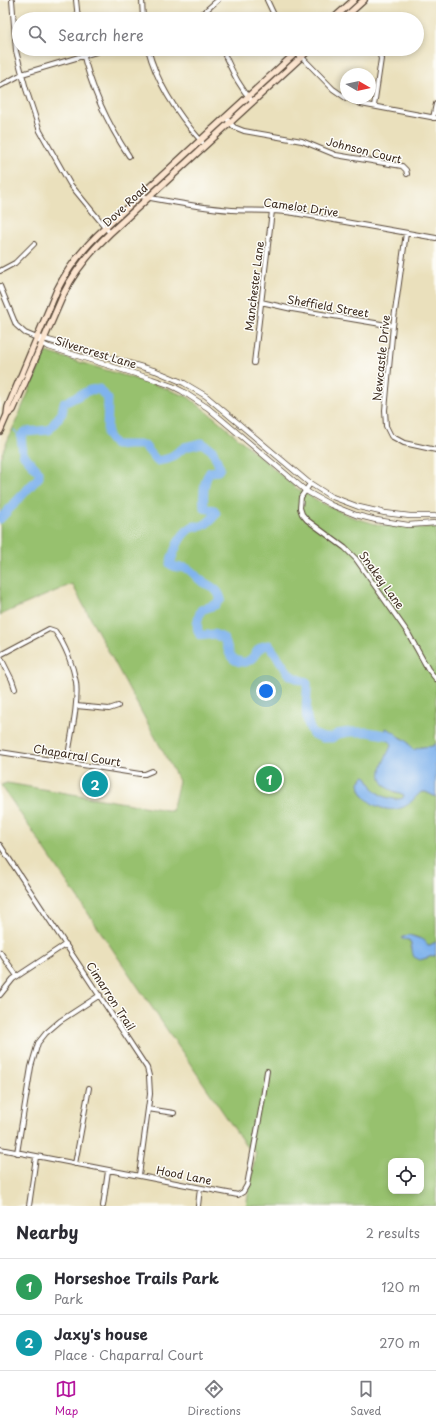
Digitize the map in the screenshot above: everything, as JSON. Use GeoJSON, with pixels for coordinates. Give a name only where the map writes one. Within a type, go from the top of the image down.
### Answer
{"type":"FeatureCollection","features":[{"type":"Feature","properties":{"kind":"main road"},"geometry":{"type":"LineString","coordinates":[[341,12],[354,0]]}},
{"type":"Feature","properties":{"kind":"main road"},"geometry":{"type":"LineString","coordinates":[[347,6],[352,11],[364,0]]}},
{"type":"Feature","properties":{"kind":"main road","name":"Dove Road"},"geometry":{"type":"LineString","coordinates":[[0,431],[7,415],[8,407],[57,290],[78,256],[105,228],[291,56]]}},
{"type":"Feature","properties":{"kind":"main road","name":"Dove Road"},"geometry":{"type":"LineString","coordinates":[[7,415],[13,410],[64,293],[76,270],[84,260],[110,233],[302,57]]}},
{"type":"Feature","properties":{"kind":"street"},"geometry":{"type":"LineString","coordinates":[[12,0],[13,12]]}},
{"type":"Feature","properties":{"kind":"street"},"geometry":{"type":"LineString","coordinates":[[76,0],[77,12]]}},
{"type":"Feature","properties":{"kind":"street"},"geometry":{"type":"LineString","coordinates":[[142,0],[143,12]]}},
{"type":"Feature","properties":{"kind":"street"},"geometry":{"type":"LineString","coordinates":[[207,12],[218,0]]}},
{"type":"Feature","properties":{"kind":"street"},"geometry":{"type":"LineString","coordinates":[[267,0],[273,12]]}},
{"type":"Feature","properties":{"kind":"street"},"geometry":{"type":"LineString","coordinates":[[18,56],[26,89],[40,130],[54,158],[70,184],[110,233]]}},
{"type":"Feature","properties":{"kind":"street"},"geometry":{"type":"LineString","coordinates":[[0,86],[22,74],[84,56],[89,76],[108,122],[114,134],[130,156]]}},
{"type":"Feature","properties":{"kind":"street"},"geometry":{"type":"LineString","coordinates":[[150,56],[156,73],[170,100],[178,113],[205,145]]}},
{"type":"Feature","properties":{"kind":"street"},"geometry":{"type":"LineString","coordinates":[[225,56],[241,89],[253,102]]}},
{"type":"Feature","properties":{"kind":"street"},"geometry":{"type":"LineString","coordinates":[[374,106],[381,59],[380,56]]}},
{"type":"Feature","properties":{"kind":"street"},"geometry":{"type":"LineString","coordinates":[[302,57],[333,89],[340,94]]}},
{"type":"Feature","properties":{"kind":"street"},"geometry":{"type":"LineString","coordinates":[[361,104],[435,118],[436,104]]}},
{"type":"Feature","properties":{"kind":"street","name":"Johnson Court"},"geometry":{"type":"LineString","coordinates":[[225,118],[238,129],[302,141],[336,154],[402,166],[406,170],[407,174]]}},
{"type":"Feature","properties":{"kind":"street","name":"Camelot Drive"},"geometry":{"type":"LineString","coordinates":[[140,196],[183,205],[294,213],[436,238]]}},
{"type":"Feature","properties":{"kind":"street","name":"Manchester Lane"},"geometry":{"type":"LineString","coordinates":[[254,363],[272,211]]}},
{"type":"Feature","properties":{"kind":"street","name":"Newcastle Drive"},"geometry":{"type":"LineString","coordinates":[[406,233],[393,326],[385,410],[386,426],[391,436],[404,443],[436,450]]}},
{"type":"Feature","properties":{"kind":"street"},"geometry":{"type":"LineString","coordinates":[[0,271],[15,263],[34,244]]}},
{"type":"Feature","properties":{"kind":"street"},"geometry":{"type":"LineString","coordinates":[[0,286],[16,325],[25,333],[37,338]]}},
{"type":"Feature","properties":{"kind":"street","name":"Sheffield Street"},"geometry":{"type":"LineString","coordinates":[[261,302],[292,309],[393,326]]}},
{"type":"Feature","properties":{"kind":"street","name":"Silvercrest Lane"},"geometry":{"type":"LineString","coordinates":[[37,338],[44,338],[156,371],[184,383],[206,396],[310,484],[330,496],[358,507],[386,513],[410,516],[436,516]]}},
{"type":"Feature","properties":{"kind":"street","name":"Silvercrest Lane"},"geometry":{"type":"LineString","coordinates":[[37,338],[42,344],[152,379],[182,391],[208,408],[306,490],[326,503],[356,515],[376,520],[408,525],[436,523]]}},
{"type":"Feature","properties":{"kind":"street","name":"Snakey Lane"},"geometry":{"type":"LineString","coordinates":[[310,484],[300,502],[302,514],[345,548],[356,559],[408,633],[428,669],[436,679]]}},
{"type":"Feature","properties":{"kind":"street"},"geometry":{"type":"LineString","coordinates":[[15,689],[0,655],[49,629],[53,629],[61,641],[76,682],[76,706],[67,762]]}},
{"type":"Feature","properties":{"kind":"street"},"geometry":{"type":"LineString","coordinates":[[76,706],[109,709],[118,706]]}},
{"type":"Feature","properties":{"kind":"street","name":"Chaparral Court"},"geometry":{"type":"LineString","coordinates":[[0,752],[140,774],[145,774],[152,771]]}},
{"type":"Feature","properties":{"kind":"street","name":"Cimarron Trail"},"geometry":{"type":"LineString","coordinates":[[0,845],[147,1068],[150,1094],[139,1176]]}},
{"type":"Feature","properties":{"kind":"street"},"geometry":{"type":"LineString","coordinates":[[0,995],[8,984],[17,976],[66,944]]}},
{"type":"Feature","properties":{"kind":"street"},"geometry":{"type":"LineString","coordinates":[[0,952],[17,976]]}},
{"type":"Feature","properties":{"kind":"street"},"geometry":{"type":"LineString","coordinates":[[17,1153],[31,1067],[38,1043],[46,1033],[60,1021],[100,995]]}},
{"type":"Feature","properties":{"kind":"street","name":"Hood Lane"},"geometry":{"type":"LineString","coordinates":[[0,1149],[238,1195],[243,1192],[247,1185],[267,1071]]}},
{"type":"Feature","properties":{"kind":"street"},"geometry":{"type":"LineString","coordinates":[[75,1164],[89,1088]]}},
{"type":"Feature","properties":{"kind":"street"},"geometry":{"type":"LineString","coordinates":[[148,1109],[174,1113]]}},
{"type":"Feature","properties":{"kind":"street"},"geometry":{"type":"LineString","coordinates":[[29,1206],[36,1157]]}},
{"type":"Feature","properties":{"kind":"street"},"geometry":{"type":"LineString","coordinates":[[103,1206],[108,1171]]}},
{"type":"Feature","properties":{"kind":"street"},"geometry":{"type":"LineString","coordinates":[[198,1206],[200,1188]]}},
{"type":"Feature","properties":{"kind":"green space"},"geometry":{"type":"Polygon","coordinates":[[[46,352],[162,387],[188,397],[215,418],[296,488],[320,502],[352,517],[379,525],[422,528],[436,526],[436,743],[432,746],[413,750],[403,738],[397,736],[389,729],[390,740],[392,742],[394,792],[404,795],[403,798],[394,799],[381,795],[376,792],[367,777],[364,776],[361,778],[360,790],[375,805],[386,809],[392,809],[408,803],[421,792],[426,792],[436,797],[436,942],[427,945],[416,937],[403,937],[410,942],[411,948],[424,959],[436,955],[436,1206],[246,1206],[256,1152],[246,1146],[1,785],[7,783],[172,811],[179,781],[72,584],[0,615],[0,458],[46,352]]]}},
{"type":"Feature","properties":{"kind":"water"},"geometry":{"type":"Polygon","coordinates":[[[386,728],[394,732],[397,736],[406,740],[413,750],[432,746],[436,743],[436,797],[426,792],[421,792],[407,805],[401,808],[387,809],[374,804],[363,795],[359,782],[364,776],[367,777],[376,792],[381,795],[394,799],[403,798],[404,795],[389,789],[381,778],[382,767],[392,743],[384,738],[386,728]]]}},
{"type":"Feature","properties":{"kind":"water"},"geometry":{"type":"Polygon","coordinates":[[[409,935],[424,940],[428,945],[436,942],[436,955],[420,960],[414,957],[409,940],[402,939],[403,937],[409,935]]]}},
{"type":"Feature","properties":{"kind":"waterway"},"geometry":{"type":"LineString","coordinates":[[0,519],[39,477],[39,472],[23,454],[21,437],[25,432],[49,430],[62,413],[64,403],[90,390],[99,389],[108,399],[107,435],[115,445],[144,445],[157,461],[168,459],[185,447],[202,443],[213,451],[220,468],[218,471],[210,472],[204,489],[204,508],[214,510],[216,514],[206,524],[202,526],[193,526],[187,530],[180,539],[170,564],[176,567],[188,569],[220,595],[221,599],[215,605],[201,610],[197,626],[198,632],[200,635],[214,634],[223,638],[233,658],[241,662],[248,661],[254,657],[261,647],[269,645],[290,675],[307,683],[306,709],[308,721],[313,734],[323,738],[332,738],[337,734],[349,732],[368,732],[391,736],[395,740]]}},
{"type":"Feature","properties":{"kind":"waterway"},"geometry":{"type":"LineString","coordinates":[[14,430],[21,437]]}},
{"type":"Feature","properties":{"kind":"place","name":"Horseshoe Trails Park"},"geometry":{"type":"Point","coordinates":[269,779]}},
{"type":"Feature","properties":{"kind":"place","name":"Jaxy's house"},"geometry":{"type":"Point","coordinates":[95,784]}}]}
